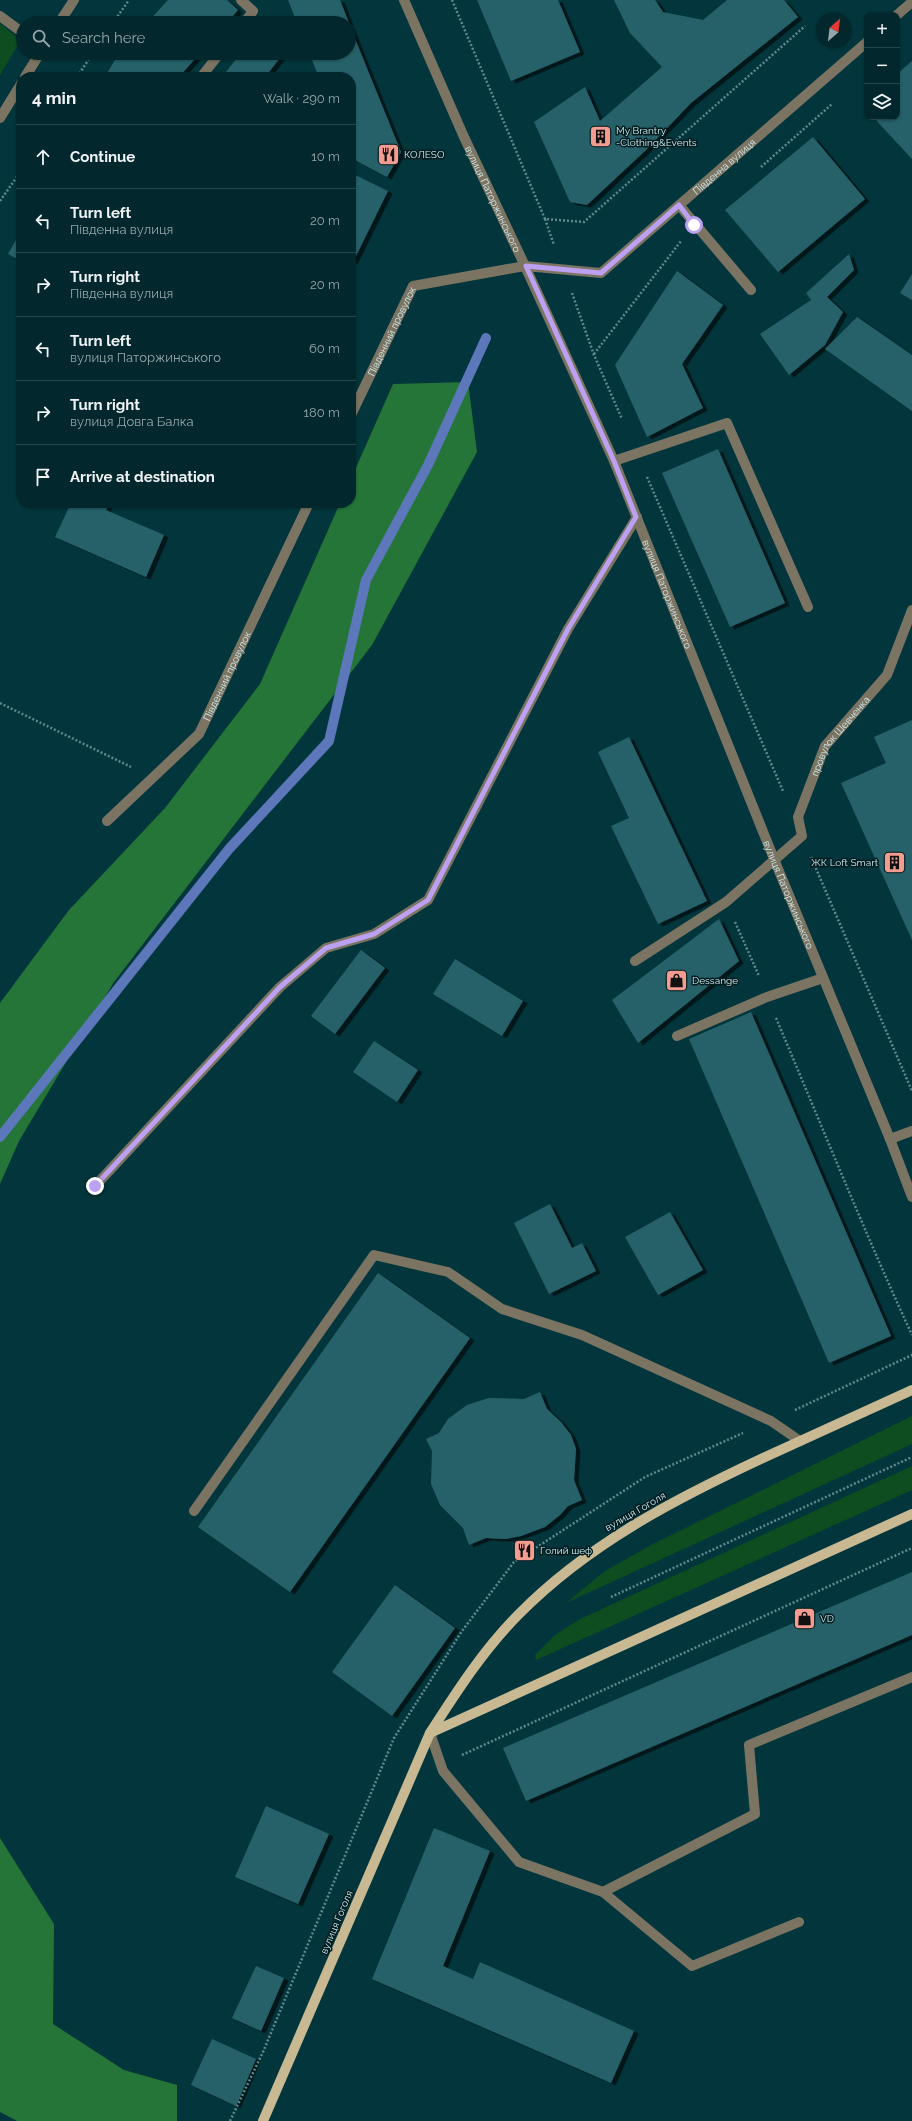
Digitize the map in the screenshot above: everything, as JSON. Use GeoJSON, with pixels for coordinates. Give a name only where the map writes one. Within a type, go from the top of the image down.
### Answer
{"type":"FeatureCollection","features":[{"type":"Feature","properties":{"kind":"main road","name":"вулиця Гоголя"},"geometry":{"type":"LineString","coordinates":[[263,2121],[430,1733],[467,1677],[488,1649],[518,1614],[547,1588],[613,1536],[694,1491],[912,1390]]}},
{"type":"Feature","properties":{"kind":"main road"},"geometry":{"type":"LineString","coordinates":[[430,1733],[912,1514]]}},
{"type":"Feature","properties":{"kind":"street"},"geometry":{"type":"LineString","coordinates":[[64,16],[74,0]]}},
{"type":"Feature","properties":{"kind":"street"},"geometry":{"type":"LineString","coordinates":[[241,0],[253,11],[249,16]]}},
{"type":"Feature","properties":{"kind":"street","name":"вулиця Паторжинського"},"geometry":{"type":"LineString","coordinates":[[404,0],[464,136],[526,266],[614,461],[774,859],[890,1139],[912,1197]]}},
{"type":"Feature","properties":{"kind":"street"},"geometry":{"type":"LineString","coordinates":[[900,12],[912,2]]}},
{"type":"Feature","properties":{"kind":"street"},"geometry":{"type":"LineString","coordinates":[[0,16],[16,28]]}},
{"type":"Feature","properties":{"kind":"street","name":"Південна вулиця"},"geometry":{"type":"LineString","coordinates":[[526,266],[601,273],[864,45]]}},
{"type":"Feature","properties":{"kind":"street"},"geometry":{"type":"LineString","coordinates":[[28,72],[36,60]]}},
{"type":"Feature","properties":{"kind":"street"},"geometry":{"type":"LineString","coordinates":[[205,72],[214,60]]}},
{"type":"Feature","properties":{"kind":"street"},"geometry":{"type":"LineString","coordinates":[[0,118],[16,92]]}},
{"type":"Feature","properties":{"kind":"street"},"geometry":{"type":"LineString","coordinates":[[679,205],[751,290]]}},
{"type":"Feature","properties":{"kind":"street","name":"Південний провулок"},"geometry":{"type":"LineString","coordinates":[[356,404],[412,286],[526,266]]}},
{"type":"Feature","properties":{"kind":"street"},"geometry":{"type":"LineString","coordinates":[[614,461],[727,423],[808,607]]}},
{"type":"Feature","properties":{"kind":"street","name":"Південний провулок"},"geometry":{"type":"LineString","coordinates":[[107,821],[199,734],[307,508]]}},
{"type":"Feature","properties":{"kind":"street"},"geometry":{"type":"LineString","coordinates":[[95,1186],[286,982],[326,948],[374,934],[428,900],[568,629],[636,517]]}},
{"type":"Feature","properties":{"kind":"street","name":"провулок Шевченка"},"geometry":{"type":"LineString","coordinates":[[802,836],[798,817],[825,746],[888,675],[912,610]]}},
{"type":"Feature","properties":{"kind":"street"},"geometry":{"type":"LineString","coordinates":[[635,961],[726,902],[802,836]]}},
{"type":"Feature","properties":{"kind":"street"},"geometry":{"type":"LineString","coordinates":[[677,1036],[767,997],[823,978]]}},
{"type":"Feature","properties":{"kind":"street"},"geometry":{"type":"LineString","coordinates":[[890,1139],[912,1131]]}},
{"type":"Feature","properties":{"kind":"street"},"geometry":{"type":"LineString","coordinates":[[194,1511],[374,1255],[448,1272],[502,1308],[589,1338],[771,1421],[800,1441]]}},
{"type":"Feature","properties":{"kind":"street"},"geometry":{"type":"LineString","coordinates":[[602,1892],[755,1814],[750,1745],[912,1677]]}},
{"type":"Feature","properties":{"kind":"street"},"geometry":{"type":"LineString","coordinates":[[430,1733],[443,1771],[519,1862],[602,1892],[692,1966],[798,1922]]}},
{"type":"Feature","properties":{"kind":"path"},"geometry":{"type":"LineString","coordinates":[[118,16],[129,0]]}},
{"type":"Feature","properties":{"kind":"path"},"geometry":{"type":"LineString","coordinates":[[452,0],[545,219],[584,222],[805,26]]}},
{"type":"Feature","properties":{"kind":"path"},"geometry":{"type":"LineString","coordinates":[[81,72],[89,60]]}},
{"type":"Feature","properties":{"kind":"path"},"geometry":{"type":"LineString","coordinates":[[0,201],[16,178]]}},
{"type":"Feature","properties":{"kind":"path"},"geometry":{"type":"LineString","coordinates":[[594,355],[783,793]]}},
{"type":"Feature","properties":{"kind":"path"},"geometry":{"type":"LineString","coordinates":[[0,703],[153,778]]}},
{"type":"Feature","properties":{"kind":"path"},"geometry":{"type":"LineString","coordinates":[[802,836],[912,1091]]}},
{"type":"Feature","properties":{"kind":"path"},"geometry":{"type":"LineString","coordinates":[[726,902],[863,1222],[880,1267],[912,1335]]}},
{"type":"Feature","properties":{"kind":"path"},"geometry":{"type":"LineString","coordinates":[[611,1596],[912,1457]]}},
{"type":"Feature","properties":{"kind":"path"},"geometry":{"type":"LineString","coordinates":[[443,1771],[455,1758],[912,1548]]}},
{"type":"Feature","properties":{"kind":"green space"},"geometry":{"type":"Polygon","coordinates":[[[0,24],[16,36],[16,48],[0,75],[0,24]]]}},
{"type":"Feature","properties":{"kind":"green space"},"geometry":{"type":"Polygon","coordinates":[[[468,382],[477,452],[372,645],[114,982],[19,1141],[0,1184],[0,1003],[69,910],[165,808],[260,684],[338,508],[356,508],[356,468],[393,384],[468,382]]]}},
{"type":"Feature","properties":{"kind":"green space"},"geometry":{"type":"Polygon","coordinates":[[[912,1416],[912,1444],[566,1603],[605,1571],[653,1544],[912,1416]]]}},
{"type":"Feature","properties":{"kind":"green space"},"geometry":{"type":"Polygon","coordinates":[[[912,1466],[912,1490],[536,1660],[535,1655],[555,1635],[580,1619],[912,1466]]]}},
{"type":"Feature","properties":{"kind":"green space"},"geometry":{"type":"Polygon","coordinates":[[[0,1838],[54,1924],[53,2024],[124,2070],[177,2085],[177,2121],[17,2121],[0,2112],[0,1838]]]}},
{"type":"Feature","properties":{"kind":"building"},"geometry":{"type":"Polygon","coordinates":[[[168,0],[227,0],[238,10],[233,16],[153,16],[168,0]]]}},
{"type":"Feature","properties":{"kind":"building"},"geometry":{"type":"Polygon","coordinates":[[[288,0],[340,0],[346,16],[294,16],[288,0]]]}},
{"type":"Feature","properties":{"kind":"building"},"geometry":{"type":"Polygon","coordinates":[[[477,0],[558,0],[580,52],[511,81],[477,0]]]}},
{"type":"Feature","properties":{"kind":"building"},"geometry":{"type":"Polygon","coordinates":[[[614,0],[655,0],[663,12],[703,20],[727,0],[784,0],[798,17],[691,103],[646,150],[587,205],[570,202],[534,122],[585,87],[600,121],[662,67],[630,33],[614,0]]]}},
{"type":"Feature","properties":{"kind":"building"},"geometry":{"type":"Polygon","coordinates":[[[356,41],[401,152],[387,177],[356,161],[356,72],[317,72],[312,60],[356,60],[356,41]]]}},
{"type":"Feature","properties":{"kind":"building"},"geometry":{"type":"Polygon","coordinates":[[[115,60],[194,60],[183,72],[108,72],[115,60]]]}},
{"type":"Feature","properties":{"kind":"building"},"geometry":{"type":"Polygon","coordinates":[[[235,60],[278,60],[269,72],[226,72],[235,60]]]}},
{"type":"Feature","properties":{"kind":"building"},"geometry":{"type":"Polygon","coordinates":[[[912,61],[912,159],[876,120],[900,120],[900,71],[912,61]]]}},
{"type":"Feature","properties":{"kind":"building"},"geometry":{"type":"Polygon","coordinates":[[[813,137],[865,199],[778,272],[725,210],[813,137]]]}},
{"type":"Feature","properties":{"kind":"building"},"geometry":{"type":"Polygon","coordinates":[[[356,175],[388,191],[356,256],[356,175]]]}},
{"type":"Feature","properties":{"kind":"building"},"geometry":{"type":"Polygon","coordinates":[[[16,240],[16,258],[8,254],[16,240]]]}},
{"type":"Feature","properties":{"kind":"building"},"geometry":{"type":"Polygon","coordinates":[[[849,254],[854,270],[827,297],[843,312],[825,345],[789,375],[760,334],[811,300],[806,293],[849,254]]]}},
{"type":"Feature","properties":{"kind":"building"},"geometry":{"type":"Polygon","coordinates":[[[677,271],[723,305],[682,364],[703,408],[647,437],[615,365],[677,271]]]}},
{"type":"Feature","properties":{"kind":"building"},"geometry":{"type":"Polygon","coordinates":[[[912,274],[912,300],[900,293],[912,274]]]}},
{"type":"Feature","properties":{"kind":"building"},"geometry":{"type":"Polygon","coordinates":[[[857,317],[912,355],[912,411],[825,349],[857,317]]]}},
{"type":"Feature","properties":{"kind":"building"},"geometry":{"type":"Polygon","coordinates":[[[718,449],[785,603],[730,627],[662,473],[718,449]]]}},
{"type":"Feature","properties":{"kind":"building"},"geometry":{"type":"Polygon","coordinates":[[[69,508],[107,508],[106,510],[164,535],[146,577],[55,537],[69,508]]]}},
{"type":"Feature","properties":{"kind":"building","name":"ЖК Loft Smart"},"geometry":{"type":"Polygon","coordinates":[[[912,720],[912,940],[841,783],[886,763],[874,737],[912,720]]]}},
{"type":"Feature","properties":{"kind":"building"},"geometry":{"type":"Polygon","coordinates":[[[629,737],[707,901],[658,924],[611,826],[629,818],[598,752],[629,737]]]}},
{"type":"Feature","properties":{"kind":"building","name":"Dessange"},"geometry":{"type":"Polygon","coordinates":[[[719,919],[739,961],[638,1043],[612,1000],[719,919]]]}},
{"type":"Feature","properties":{"kind":"building"},"geometry":{"type":"Polygon","coordinates":[[[361,950],[385,968],[335,1034],[311,1016],[361,950]]]}},
{"type":"Feature","properties":{"kind":"building"},"geometry":{"type":"Polygon","coordinates":[[[455,959],[523,1001],[502,1036],[433,994],[455,959]]]}},
{"type":"Feature","properties":{"kind":"building"},"geometry":{"type":"Polygon","coordinates":[[[751,1012],[891,1336],[829,1363],[689,1039],[751,1012]]]}},
{"type":"Feature","properties":{"kind":"building"},"geometry":{"type":"Polygon","coordinates":[[[374,1041],[418,1070],[397,1102],[353,1072],[374,1041]]]}},
{"type":"Feature","properties":{"kind":"building"},"geometry":{"type":"Polygon","coordinates":[[[550,1204],[572,1248],[582,1243],[596,1271],[549,1294],[514,1223],[550,1204]]]}},
{"type":"Feature","properties":{"kind":"building"},"geometry":{"type":"Polygon","coordinates":[[[670,1212],[703,1270],[658,1295],[625,1237],[670,1212]]]}},
{"type":"Feature","properties":{"kind":"building"},"geometry":{"type":"Polygon","coordinates":[[[378,1273],[470,1338],[290,1592],[198,1527],[378,1273]]]}},
{"type":"Feature","properties":{"kind":"building"},"geometry":{"type":"Polygon","coordinates":[[[540,1392],[547,1409],[561,1422],[571,1435],[576,1449],[574,1480],[582,1500],[568,1506],[560,1515],[545,1527],[521,1536],[506,1539],[486,1538],[469,1545],[463,1528],[440,1505],[431,1484],[432,1451],[426,1439],[439,1433],[448,1419],[467,1405],[489,1398],[524,1399],[540,1392]]]}},
{"type":"Feature","properties":{"kind":"building"},"geometry":{"type":"Polygon","coordinates":[[[912,1572],[912,1635],[526,1801],[503,1748],[912,1572]]]}},
{"type":"Feature","properties":{"kind":"building"},"geometry":{"type":"Polygon","coordinates":[[[395,1585],[455,1628],[392,1716],[332,1672],[395,1585]]]}},
{"type":"Feature","properties":{"kind":"building"},"geometry":{"type":"Polygon","coordinates":[[[266,1806],[329,1834],[298,1904],[235,1877],[266,1806]]]}},
{"type":"Feature","properties":{"kind":"building"},"geometry":{"type":"Polygon","coordinates":[[[434,1828],[490,1851],[443,1966],[473,1979],[480,1962],[634,2031],[611,2083],[372,1979],[434,1828]]]}},
{"type":"Feature","properties":{"kind":"building"},"geometry":{"type":"Polygon","coordinates":[[[256,1966],[284,1978],[261,2031],[232,2018],[256,1966]]]}},
{"type":"Feature","properties":{"kind":"building"},"geometry":{"type":"Polygon","coordinates":[[[212,2039],[256,2059],[236,2106],[191,2085],[212,2039]]]}},
{"type":"Feature","properties":{"kind":"waterway"},"geometry":{"type":"LineString","coordinates":[[0,1137],[229,849],[329,741],[366,580],[428,465],[486,338]]}},
{"type":"Feature","properties":{"kind":"place","name":"My Brantry -Clothing&Events"},"geometry":{"type":"Point","coordinates":[600,136]}},
{"type":"Feature","properties":{"kind":"place","name":"КОЛЕSO"},"geometry":{"type":"Point","coordinates":[389,154]}},
{"type":"Feature","properties":{"kind":"place","name":"ЖК Loft Smart"},"geometry":{"type":"Point","coordinates":[894,862]}},
{"type":"Feature","properties":{"kind":"place","name":"Dessange"},"geometry":{"type":"Point","coordinates":[676,980]}},
{"type":"Feature","properties":{"kind":"place","name":"Голий шеф"},"geometry":{"type":"Point","coordinates":[525,1550]}},
{"type":"Feature","properties":{"kind":"place","name":"VD"},"geometry":{"type":"Point","coordinates":[804,1618]}},
{"type":"Feature","properties":{"kind":"route"},"geometry":{"type":"LineString","coordinates":[[95,1186],[280,987],[326,948],[374,934],[428,900],[568,629],[636,517],[614,461],[526,266],[601,273],[679,205],[694,225]]}}]}
